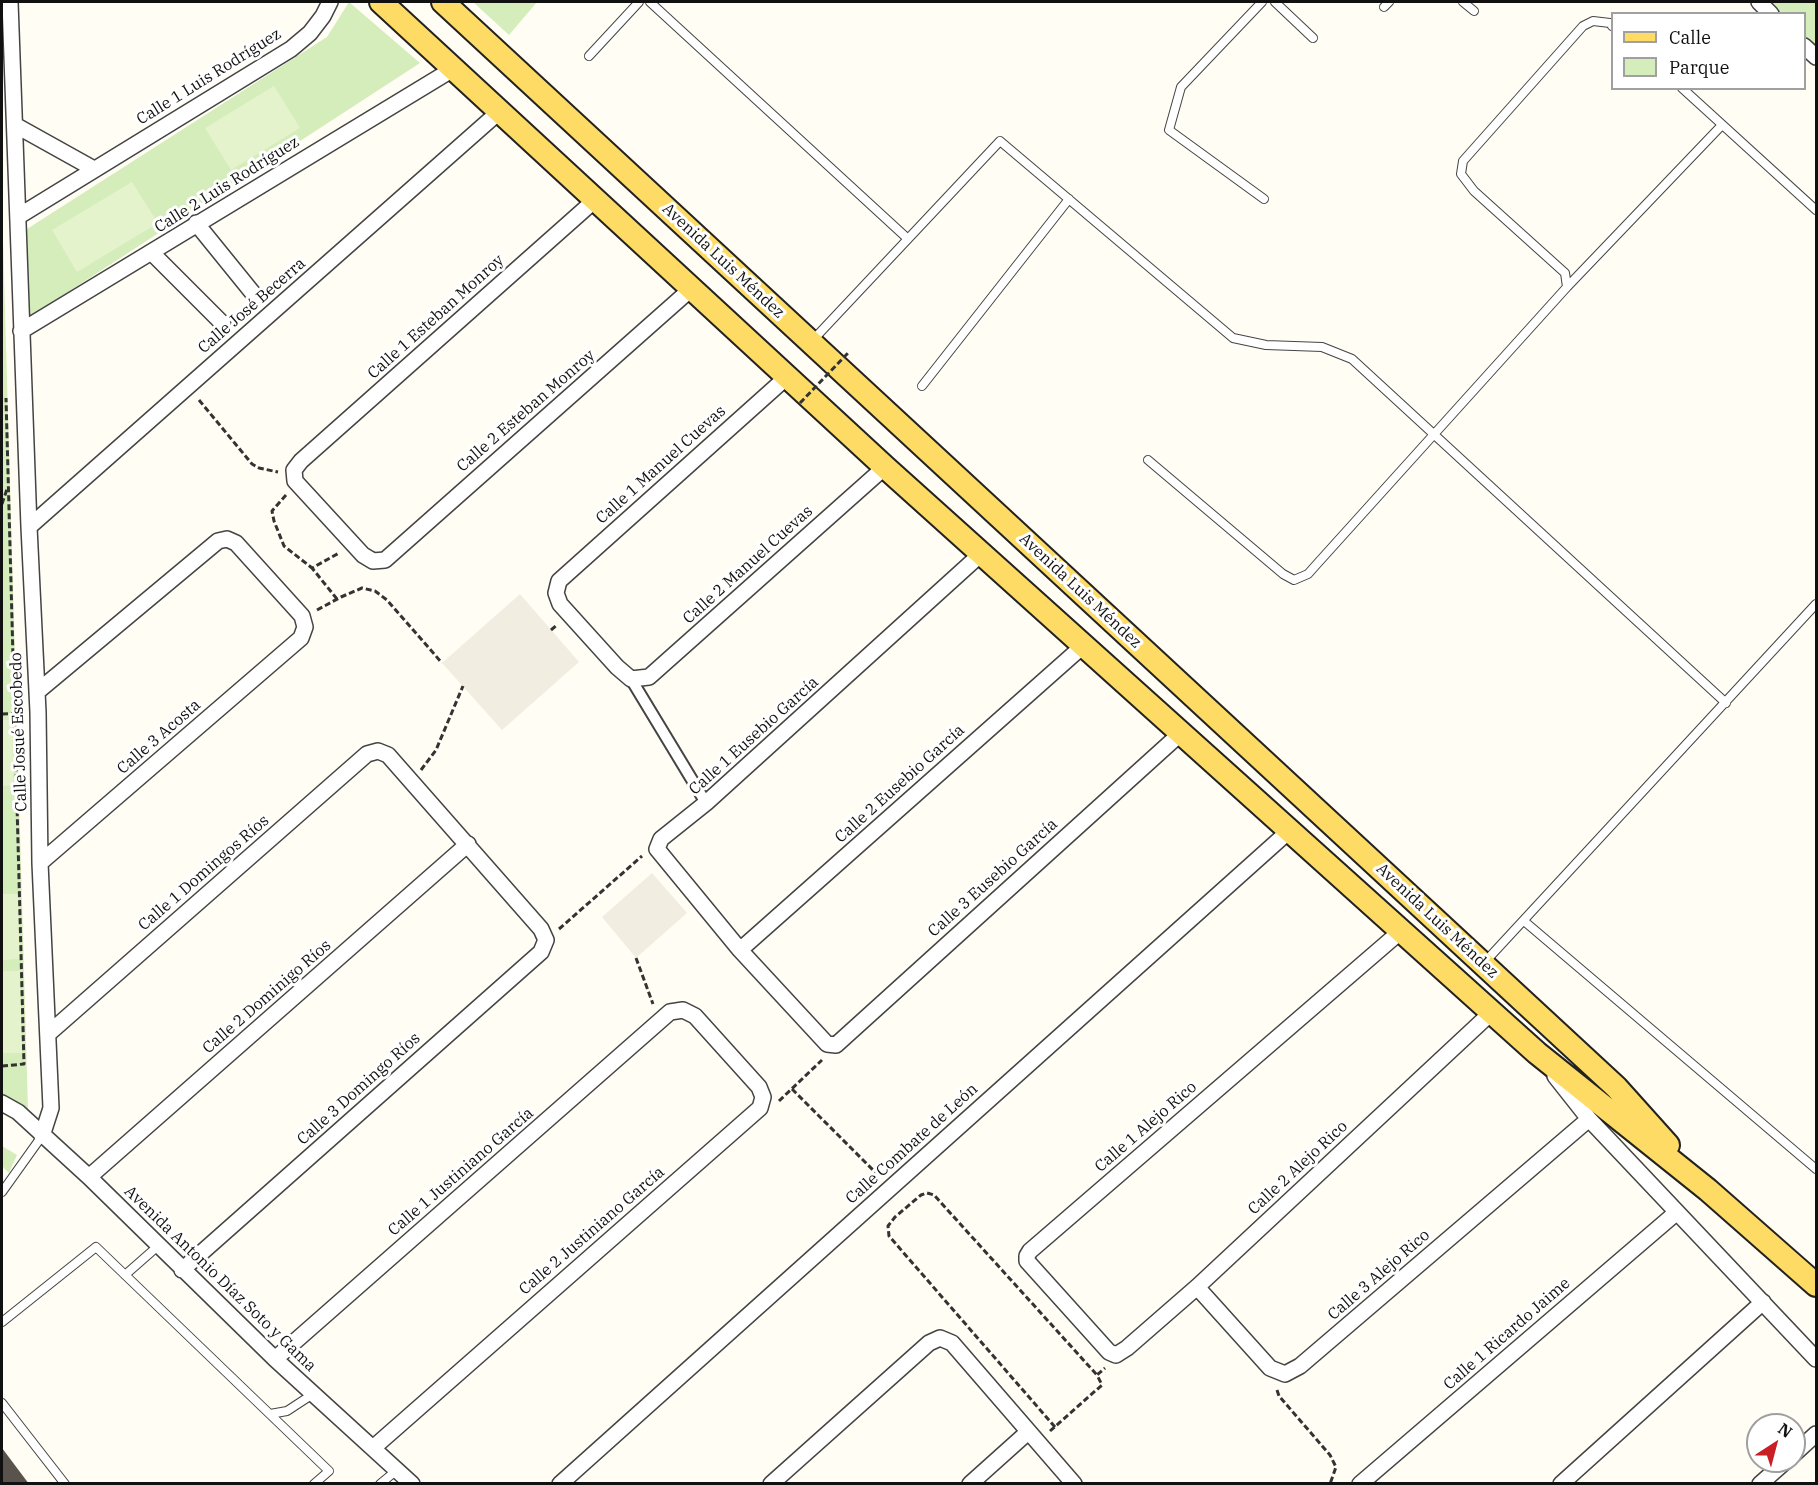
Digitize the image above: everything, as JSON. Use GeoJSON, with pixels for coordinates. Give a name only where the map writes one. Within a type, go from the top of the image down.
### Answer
{"type":"FeatureCollection","features":[{"type":"Feature","properties":{"kind":"main road","name":"Avenida Luis Méndez"},"geometry":{"type":"LineString","coordinates":[[381,2],[885,467],[1537,1053],[1708,1190],[1816,1285]]}},
{"type":"Feature","properties":{"kind":"main road","name":"Avenida Luis Méndez"},"geometry":{"type":"LineString","coordinates":[[443,2],[1616,1087],[1708,1190]]}},
{"type":"Feature","properties":{"kind":"street","name":"Calle Josué Escobedo"},"geometry":{"type":"LineString","coordinates":[[10,2],[28,527],[37,692],[40,863],[51,1108],[42,1136]]}},
{"type":"Feature","properties":{"kind":"street","name":"Calle 1 Luis Rodríguez"},"geometry":{"type":"LineString","coordinates":[[19,216],[291,49],[310,33],[330,2]]}},
{"type":"Feature","properties":{"kind":"street","name":"Calle 2 Luis Rodríguez"},"geometry":{"type":"LineString","coordinates":[[21,331],[453,69]]}},
{"type":"Feature","properties":{"kind":"street","name":"Calle José Becerra"},"geometry":{"type":"LineString","coordinates":[[28,527],[500,111]]}},
{"type":"Feature","properties":{"kind":"street"},"geometry":{"type":"LineString","coordinates":[[15,125],[94,169]]}},
{"type":"Feature","properties":{"kind":"street","name":"Calle 1 Esteban Monroy"},"geometry":{"type":"LineString","coordinates":[[298,473],[595,200]]}},
{"type":"Feature","properties":{"kind":"street"},"geometry":{"type":"LineString","coordinates":[[196,224],[256,297]]}},
{"type":"Feature","properties":{"kind":"street"},"geometry":{"type":"LineString","coordinates":[[152,253],[223,324]]}},
{"type":"Feature","properties":{"kind":"street","name":"Calle 2 Esteban Monroy"},"geometry":{"type":"LineString","coordinates":[[354,545],[363,555],[373,561],[385,560],[691,289]]}},
{"type":"Feature","properties":{"kind":"street","name":"Calle 1 Manuel Cuevas"},"geometry":{"type":"LineString","coordinates":[[631,679],[560,604],[556,593],[559,581],[788,376]]}},
{"type":"Feature","properties":{"kind":"street","name":"Calle 2 Manuel Cuevas"},"geometry":{"type":"LineString","coordinates":[[631,679],[649,677],[885,467]]}},
{"type":"Feature","properties":{"kind":"street"},"geometry":{"type":"LineString","coordinates":[[298,473],[354,545]]}},
{"type":"Feature","properties":{"kind":"street"},"geometry":{"type":"LineString","coordinates":[[37,692],[218,541],[227,539],[237,543],[302,616],[303,620]]}},
{"type":"Feature","properties":{"kind":"street","name":"Calle 1 Eusebio García"},"geometry":{"type":"LineString","coordinates":[[662,839],[706,803],[982,554]]}},
{"type":"Feature","properties":{"kind":"street","name":"Calle 3 Acosta"},"geometry":{"type":"LineString","coordinates":[[40,863],[301,638],[305,627],[303,620]]}},
{"type":"Feature","properties":{"kind":"street","name":"Calle 2 Eusebio García"},"geometry":{"type":"LineString","coordinates":[[740,950],[1084,645]]}},
{"type":"Feature","properties":{"kind":"street"},"geometry":{"type":"LineString","coordinates":[[631,679],[706,803]]}},
{"type":"Feature","properties":{"kind":"street","name":"Calle 3 Eusebio García"},"geometry":{"type":"LineString","coordinates":[[832,1045],[1181,733]]}},
{"type":"Feature","properties":{"kind":"street","name":"Calle 1 Domingos Ríos"},"geometry":{"type":"LineString","coordinates":[[48,1034],[367,754],[378,751],[388,755],[411,781]]}},
{"type":"Feature","properties":{"kind":"street"},"geometry":{"type":"LineString","coordinates":[[411,781],[468,844],[544,935]]}},
{"type":"Feature","properties":{"kind":"street","name":"Calle Combate de León"},"geometry":{"type":"LineString","coordinates":[[560,1484],[1289,831]]}},
{"type":"Feature","properties":{"kind":"street"},"geometry":{"type":"LineString","coordinates":[[662,839],[657,849],[740,950],[832,1045]]}},
{"type":"Feature","properties":{"kind":"street","name":"Calle 2 Dominigo Ríos"},"geometry":{"type":"LineString","coordinates":[[89,1177],[468,844]]}},
{"type":"Feature","properties":{"kind":"street","name":"Calle 1 Alejo Rico"},"geometry":{"type":"LineString","coordinates":[[1127,1348],[1116,1355],[1109,1352],[1027,1261],[1030,1251],[1401,931]]}},
{"type":"Feature","properties":{"kind":"street","name":"Calle 3 Domingo Ríos"},"geometry":{"type":"LineString","coordinates":[[182,1270],[542,952],[544,935]]}},
{"type":"Feature","properties":{"kind":"street"},"geometry":{"type":"LineString","coordinates":[[665,1017],[683,1010],[695,1017],[759,1087],[763,1097],[760,1108]]}},
{"type":"Feature","properties":{"kind":"street","name":"Calle 2 Alejo Rico"},"geometry":{"type":"LineString","coordinates":[[1127,1348],[1197,1287],[1492,1012]]}},
{"type":"Feature","properties":{"kind":"street","name":"Calle 1 Justiniano García"},"geometry":{"type":"LineString","coordinates":[[274,1359],[665,1017]]}},
{"type":"Feature","properties":{"kind":"street","name":"Avenida Luis Méndez"},"geometry":{"type":"LineString","coordinates":[[1537,1053],[1589,1119],[1816,1359]]}},
{"type":"Feature","properties":{"kind":"street","name":"Avenida Antonio Díaz Soto y Gama"},"geometry":{"type":"LineString","coordinates":[[2,1103],[18,1112],[89,1177],[274,1359],[412,1484]]}},
{"type":"Feature","properties":{"kind":"street","name":"Calle 2 Justiniano García"},"geometry":{"type":"LineString","coordinates":[[373,1448],[760,1108]]}},
{"type":"Feature","properties":{"kind":"street","name":"Calle 3 Alejo Rico"},"geometry":{"type":"LineString","coordinates":[[1270,1368],[1285,1374],[1300,1366],[1589,1119]]}},
{"type":"Feature","properties":{"kind":"street","name":"Calle 1 Ricardo Jaime"},"geometry":{"type":"LineString","coordinates":[[1360,1484],[1677,1212]]}},
{"type":"Feature","properties":{"kind":"street"},"geometry":{"type":"LineString","coordinates":[[1197,1287],[1270,1368]]}},
{"type":"Feature","properties":{"kind":"street"},"geometry":{"type":"LineString","coordinates":[[1561,1484],[1763,1302]]}},
{"type":"Feature","properties":{"kind":"street"},"geometry":{"type":"LineString","coordinates":[[771,1484],[929,1343],[940,1338],[952,1343],[1074,1484]]}},
{"type":"Feature","properties":{"kind":"street"},"geometry":{"type":"LineString","coordinates":[[970,1484],[1033,1437]]}},
{"type":"Feature","properties":{"kind":"street"},"geometry":{"type":"LineString","coordinates":[[1760,1484],[1772,1473]]}},
{"type":"Feature","properties":{"kind":"lane"},"geometry":{"type":"LineString","coordinates":[[589,56],[639,2]]}},
{"type":"Feature","properties":{"kind":"lane"},"geometry":{"type":"LineString","coordinates":[[650,2],[908,239]]}},
{"type":"Feature","properties":{"kind":"lane"},"geometry":{"type":"LineString","coordinates":[[1262,2],[1181,87],[1169,130],[1264,199]]}},
{"type":"Feature","properties":{"kind":"lane"},"geometry":{"type":"LineString","coordinates":[[1275,2],[1313,38]]}},
{"type":"Feature","properties":{"kind":"lane"},"geometry":{"type":"LineString","coordinates":[[1463,2],[1474,11]]}},
{"type":"Feature","properties":{"kind":"lane"},"geometry":{"type":"LineString","coordinates":[[1567,287],[1564,273],[1474,191],[1461,174],[1462,161],[1583,26],[1593,21],[1611,24]]}},
{"type":"Feature","properties":{"kind":"lane"},"geometry":{"type":"LineString","coordinates":[[1684,90],[1816,210]]}},
{"type":"Feature","properties":{"kind":"lane"},"geometry":{"type":"LineString","coordinates":[[1148,460],[1283,574],[1294,580],[1308,574],[1567,287],[1722,125]]}},
{"type":"Feature","properties":{"kind":"lane"},"geometry":{"type":"LineString","coordinates":[[811,342],[1000,141],[1233,338],[1266,345],[1322,346],[1352,359],[1726,702]]}},
{"type":"Feature","properties":{"kind":"lane"},"geometry":{"type":"LineString","coordinates":[[922,386],[1069,199]]}},
{"type":"Feature","properties":{"kind":"lane"},"geometry":{"type":"LineString","coordinates":[[1483,964],[1816,603]]}},
{"type":"Feature","properties":{"kind":"lane"},"geometry":{"type":"LineString","coordinates":[[1524,921],[1816,1169]]}},
{"type":"Feature","properties":{"kind":"lane"},"geometry":{"type":"LineString","coordinates":[[3,1188],[42,1136]]}},
{"type":"Feature","properties":{"kind":"lane"},"geometry":{"type":"LineString","coordinates":[[125,1275],[158,1246]]}},
{"type":"Feature","properties":{"kind":"lane"},"geometry":{"type":"LineString","coordinates":[[2,1322],[96,1247],[329,1471],[314,1484]]}},
{"type":"Feature","properties":{"kind":"lane"},"geometry":{"type":"LineString","coordinates":[[270,1414],[287,1411],[313,1394]]}},
{"type":"Feature","properties":{"kind":"lane"},"geometry":{"type":"LineString","coordinates":[[2,1403],[65,1484]]}},
{"type":"Feature","properties":{"kind":"lane"},"geometry":{"type":"LineString","coordinates":[[380,1484],[397,1470]]}},
{"type":"Feature","properties":{"kind":"path"},"geometry":{"type":"LineString","coordinates":[[800,403],[848,353]]}},
{"type":"Feature","properties":{"kind":"path"},"geometry":{"type":"LineString","coordinates":[[188,387],[252,464],[259,468],[298,473],[272,511],[274,521],[284,546],[312,568],[337,599]]}},
{"type":"Feature","properties":{"kind":"path"},"geometry":{"type":"LineString","coordinates":[[2,1066],[24,1064],[6,394]]}},
{"type":"Feature","properties":{"kind":"path"},"geometry":{"type":"LineString","coordinates":[[2,504],[8,486]]}},
{"type":"Feature","properties":{"kind":"path"},"geometry":{"type":"LineString","coordinates":[[312,568],[354,545]]}},
{"type":"Feature","properties":{"kind":"path"},"geometry":{"type":"LineString","coordinates":[[303,620],[337,599],[362,588],[375,591],[387,600],[442,663]]}},
{"type":"Feature","properties":{"kind":"path"},"geometry":{"type":"LineString","coordinates":[[411,781],[431,759],[463,686]]}},
{"type":"Feature","properties":{"kind":"path"},"geometry":{"type":"LineString","coordinates":[[544,935],[662,839]]}},
{"type":"Feature","properties":{"kind":"path"},"geometry":{"type":"LineString","coordinates":[[636,957],[665,1017]]}},
{"type":"Feature","properties":{"kind":"path"},"geometry":{"type":"LineString","coordinates":[[760,1108],[776,1104],[832,1045]]}},
{"type":"Feature","properties":{"kind":"path"},"geometry":{"type":"LineString","coordinates":[[792,1089],[891,1187]]}},
{"type":"Feature","properties":{"kind":"path"},"geometry":{"type":"LineString","coordinates":[[1033,1437],[1055,1427],[1102,1385],[1097,1375],[934,1195],[927,1193],[921,1195],[895,1216],[888,1226],[889,1236],[1055,1427]]}},
{"type":"Feature","properties":{"kind":"path"},"geometry":{"type":"LineString","coordinates":[[1097,1375],[1127,1348]]}},
{"type":"Feature","properties":{"kind":"path"},"geometry":{"type":"LineString","coordinates":[[1270,1368],[1279,1396],[1333,1461],[1336,1467],[1330,1484]]}},
{"type":"Feature","properties":{"kind":"green space"},"geometry":{"type":"Polygon","coordinates":[[[349,2],[420,63],[28,318],[27,229],[327,37],[349,2]]]}},
{"type":"Feature","properties":{"kind":"green space"},"geometry":{"type":"Polygon","coordinates":[[[473,2],[537,2],[509,35],[473,2]]]}},
{"type":"Feature","properties":{"kind":"green space"},"geometry":{"type":"Polygon","coordinates":[[[1766,2],[1816,2],[1816,51],[1806,40],[1806,12],[1777,12],[1766,2]]]}},
{"type":"Feature","properties":{"kind":"green space"},"geometry":{"type":"Polygon","coordinates":[[[274,86],[300,128],[231,170],[205,128],[274,86]]]}},
{"type":"Feature","properties":{"kind":"green space"},"geometry":{"type":"Polygon","coordinates":[[[132,182],[158,223],[77,272],[52,230],[132,182]]]}},
{"type":"Feature","properties":{"kind":"green space"},"geometry":{"type":"Polygon","coordinates":[[[2,206],[28,1110],[2,1096],[2,206]]]}},
{"type":"Feature","properties":{"kind":"green space"},"geometry":{"type":"Polygon","coordinates":[[[2,720],[12,720],[13,785],[2,786],[2,720]]]}},
{"type":"Feature","properties":{"kind":"green space"},"geometry":{"type":"Polygon","coordinates":[[[2,894],[19,894],[20,959],[2,960],[2,894]]]}},
{"type":"Feature","properties":{"kind":"green space"},"geometry":{"type":"Polygon","coordinates":[[[2,971],[20,971],[22,1053],[2,1053],[2,971]]]}},
{"type":"Feature","properties":{"kind":"green space"},"geometry":{"type":"Polygon","coordinates":[[[2,1146],[17,1155],[9,1173],[2,1166],[2,1146]]]}},
{"type":"Feature","properties":{"kind":"shaded area"},"geometry":{"type":"Polygon","coordinates":[[[520,594],[579,662],[502,730],[442,663],[520,594]]]}},
{"type":"Feature","properties":{"kind":"shaded area"},"geometry":{"type":"Polygon","coordinates":[[[652,873],[687,913],[636,958],[602,917],[652,873]]]}},
{"type":"Feature","properties":{"kind":"building"},"geometry":{"type":"Polygon","coordinates":[[[2,1448],[29,1484],[2,1484],[2,1448]]]}}]}
